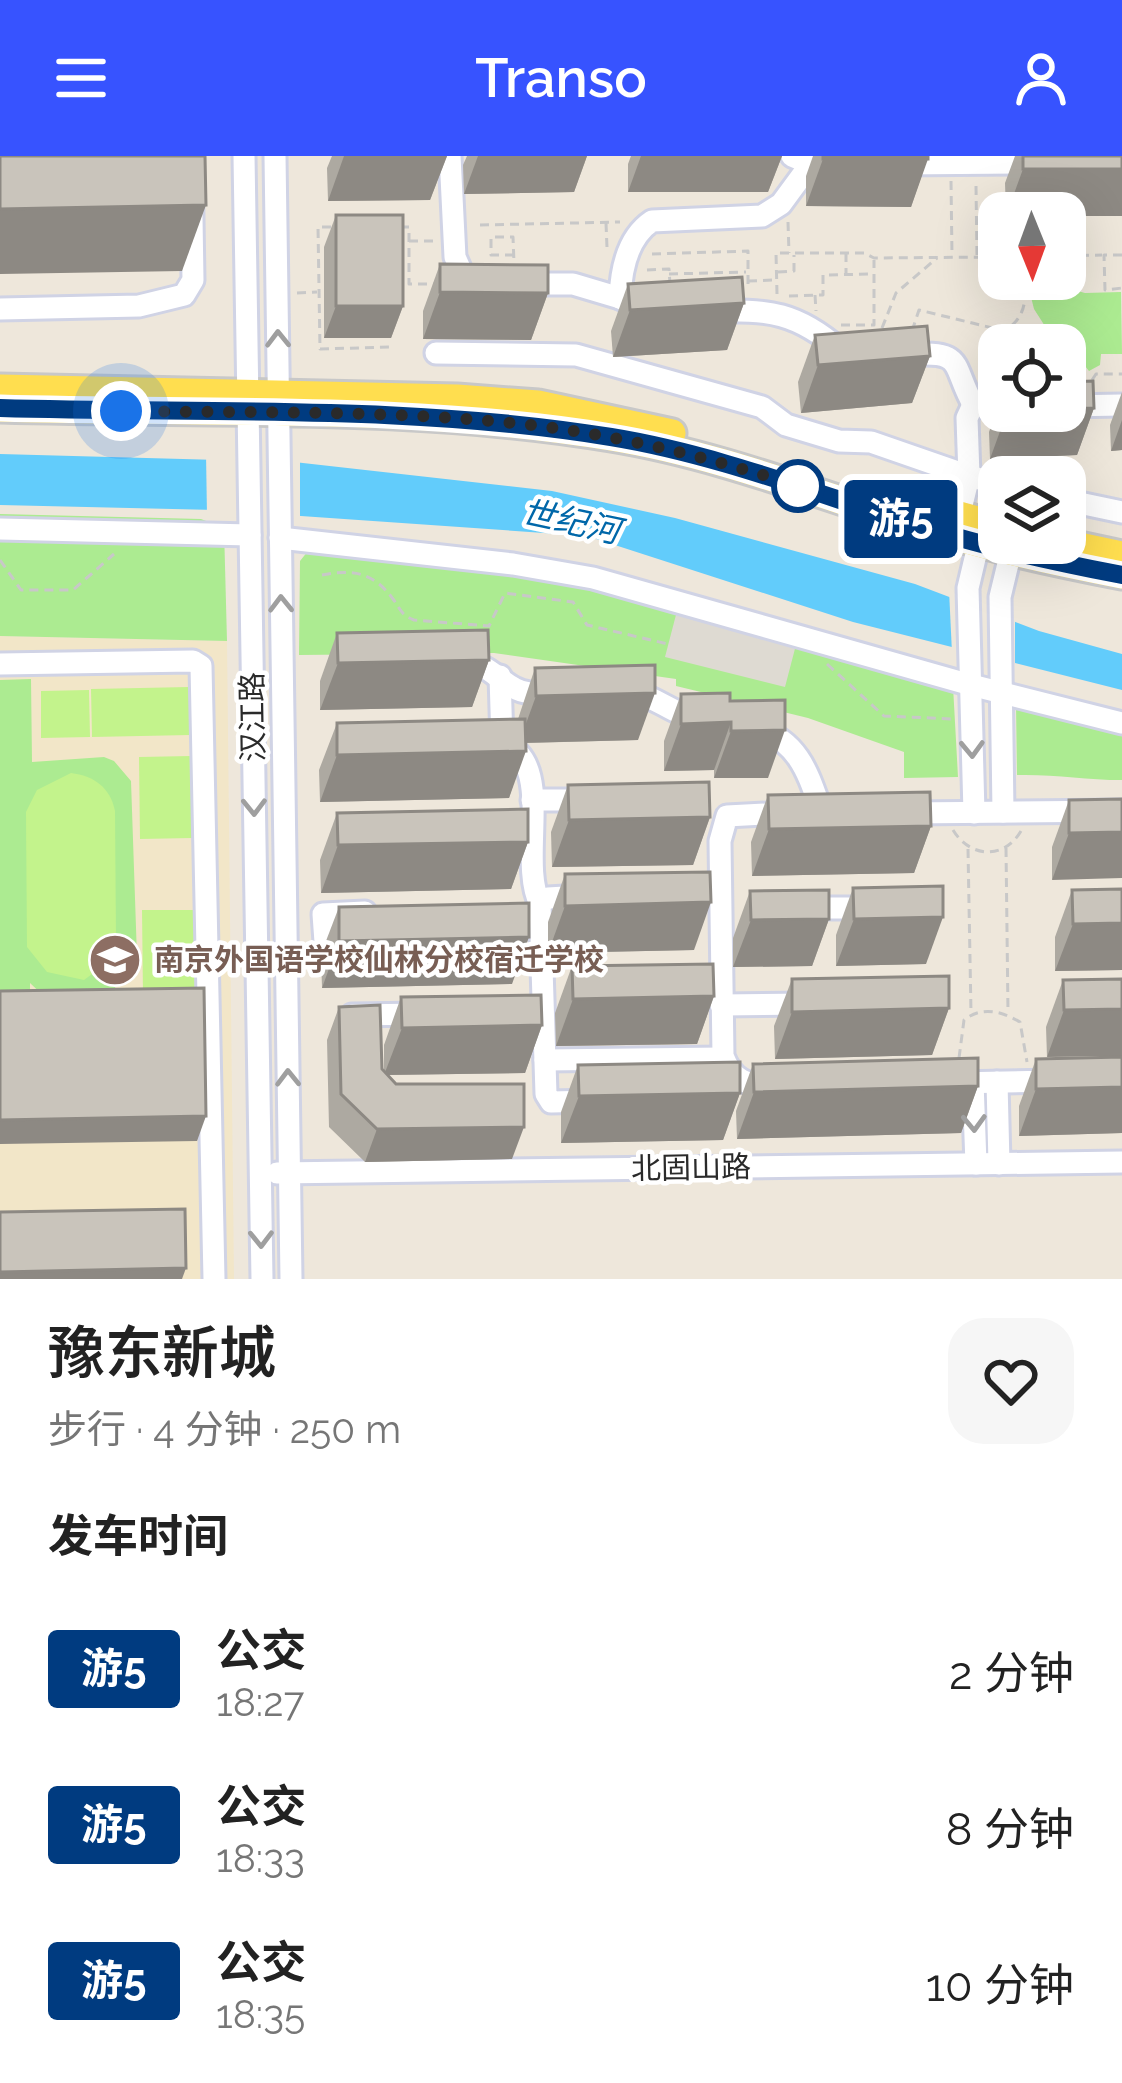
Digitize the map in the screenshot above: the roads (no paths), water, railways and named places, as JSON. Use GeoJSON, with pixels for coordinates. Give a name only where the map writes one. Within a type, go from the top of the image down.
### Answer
{"type":"FeatureCollection","features":[{"type":"Feature","properties":{"kind":"main road"},"geometry":{"type":"LineString","coordinates":[[0,388],[279,402],[616,438],[978,532]]}},
{"type":"Feature","properties":{"kind":"main road"},"geometry":{"type":"LineString","coordinates":[[0,409],[248,401]]}},
{"type":"Feature","properties":{"kind":"main road"},"geometry":{"type":"LineString","coordinates":[[1086,547],[1122,555]]}},
{"type":"Feature","properties":{"kind":"main road"},"geometry":{"type":"LineString","coordinates":[[1086,564],[1122,575]]}},
{"type":"Feature","properties":{"kind":"street"},"geometry":{"type":"LineString","coordinates":[[0,309],[139,306],[184,295],[193,280],[191,156]]}},
{"type":"Feature","properties":{"kind":"street","name":"汉江路"},"geometry":{"type":"LineString","coordinates":[[244,156],[262,1279]]}},
{"type":"Feature","properties":{"kind":"street","name":"汉江路"},"geometry":{"type":"LineString","coordinates":[[274,156],[291,1279]]}},
{"type":"Feature","properties":{"kind":"street"},"geometry":{"type":"LineString","coordinates":[[450,156],[459,272],[495,280],[573,284],[620,298],[644,312],[669,305]]}},
{"type":"Feature","properties":{"kind":"street"},"geometry":{"type":"LineString","coordinates":[[882,164],[1030,163],[1060,156]]}},
{"type":"Feature","properties":{"kind":"street"},"geometry":{"type":"LineString","coordinates":[[620,298],[639,233],[652,221],[753,219],[772,212],[788,196],[799,163],[858,164]]}},
{"type":"Feature","properties":{"kind":"street"},"geometry":{"type":"LineString","coordinates":[[691,311],[762,310],[790,317],[857,358]]}},
{"type":"Feature","properties":{"kind":"street"},"geometry":{"type":"LineString","coordinates":[[436,353],[576,355],[762,406],[786,425],[824,438],[872,442],[978,478]]}},
{"type":"Feature","properties":{"kind":"street"},"geometry":{"type":"LineString","coordinates":[[881,356],[928,353],[948,357],[963,371],[974,405],[967,418],[969,476],[978,507]]}},
{"type":"Feature","properties":{"kind":"street"},"geometry":{"type":"LineString","coordinates":[[974,405],[978,405]]}},
{"type":"Feature","properties":{"kind":"street"},"geometry":{"type":"LineString","coordinates":[[1086,406],[1122,405]]}},
{"type":"Feature","properties":{"kind":"street"},"geometry":{"type":"LineString","coordinates":[[1086,504],[1122,512]]}},
{"type":"Feature","properties":{"kind":"street"},"geometry":{"type":"LineString","coordinates":[[0,529],[250,529]]}},
{"type":"Feature","properties":{"kind":"street"},"geometry":{"type":"LineString","coordinates":[[280,531],[592,578],[971,686],[1122,723]]}},
{"type":"Feature","properties":{"kind":"street"},"geometry":{"type":"LineString","coordinates":[[974,813],[968,599],[978,563]]}},
{"type":"Feature","properties":{"kind":"street"},"geometry":{"type":"LineString","coordinates":[[992,564],[1000,607],[1004,812]]}},
{"type":"Feature","properties":{"kind":"street"},"geometry":{"type":"LineString","coordinates":[[0,664],[193,661],[201,667],[214,1279]]}},
{"type":"Feature","properties":{"kind":"street"},"geometry":{"type":"LineString","coordinates":[[430,664],[474,662],[512,688],[528,693],[651,695],[685,716],[761,729],[790,744],[832,813],[720,809],[728,904],[714,993],[724,1058],[737,1089],[801,1085]]}},
{"type":"Feature","properties":{"kind":"street"},"geometry":{"type":"LineString","coordinates":[[500,676],[502,742]]}},
{"type":"Feature","properties":{"kind":"street"},"geometry":{"type":"LineString","coordinates":[[473,742],[514,746],[528,763],[533,889],[554,989],[532,1013],[545,1060],[535,1094],[551,1102],[621,1101]]}},
{"type":"Feature","properties":{"kind":"street"},"geometry":{"type":"LineString","coordinates":[[532,800],[618,800]]}},
{"type":"Feature","properties":{"kind":"street"},"geometry":{"type":"LineString","coordinates":[[884,813],[1122,811]]}},
{"type":"Feature","properties":{"kind":"street"},"geometry":{"type":"LineString","coordinates":[[508,832],[532,831]]}},
{"type":"Feature","properties":{"kind":"street"},"geometry":{"type":"LineString","coordinates":[[697,895],[728,904]]}},
{"type":"Feature","properties":{"kind":"street"},"geometry":{"type":"LineString","coordinates":[[517,910],[540,907],[555,897],[602,896]]}},
{"type":"Feature","properties":{"kind":"street"},"geometry":{"type":"LineString","coordinates":[[790,908],[905,908]]}},
{"type":"Feature","properties":{"kind":"street"},"geometry":{"type":"LineString","coordinates":[[376,943],[328,944],[322,937],[323,914],[399,912]]}},
{"type":"Feature","properties":{"kind":"street"},"geometry":{"type":"LineString","coordinates":[[518,941],[541,941]]}},
{"type":"Feature","properties":{"kind":"street"},"geometry":{"type":"LineString","coordinates":[[714,993],[830,1003]]}},
{"type":"Feature","properties":{"kind":"street"},"geometry":{"type":"LineString","coordinates":[[344,1016],[455,1014]]}},
{"type":"Feature","properties":{"kind":"street"},"geometry":{"type":"LineString","coordinates":[[545,1060],[724,1058]]}},
{"type":"Feature","properties":{"kind":"street"},"geometry":{"type":"LineString","coordinates":[[987,1164],[956,1083],[1075,1081]]}},
{"type":"Feature","properties":{"kind":"street"},"geometry":{"type":"LineString","coordinates":[[987,1164],[998,1082]]}},
{"type":"Feature","properties":{"kind":"street","name":"北固山路"},"geometry":{"type":"LineString","coordinates":[[260,1173],[1122,1162]]}},
{"type":"Feature","properties":{"kind":"street"},"geometry":{"type":"LineString","coordinates":[[190,1213],[213,1213]]}},
{"type":"Feature","properties":{"kind":"water","name":"世纪河"},"geometry":{"type":"Polygon","coordinates":[[[0,454],[294,462],[552,491],[675,518],[915,584],[1039,631],[1122,654],[1122,690],[853,622],[587,536],[216,510],[0,505],[0,454]]]}},
{"type":"Feature","properties":{"kind":"place","name":"南京外国语学校仙林分校宿迁学校"},"geometry":{"type":"Point","coordinates":[115,960]}}]}
